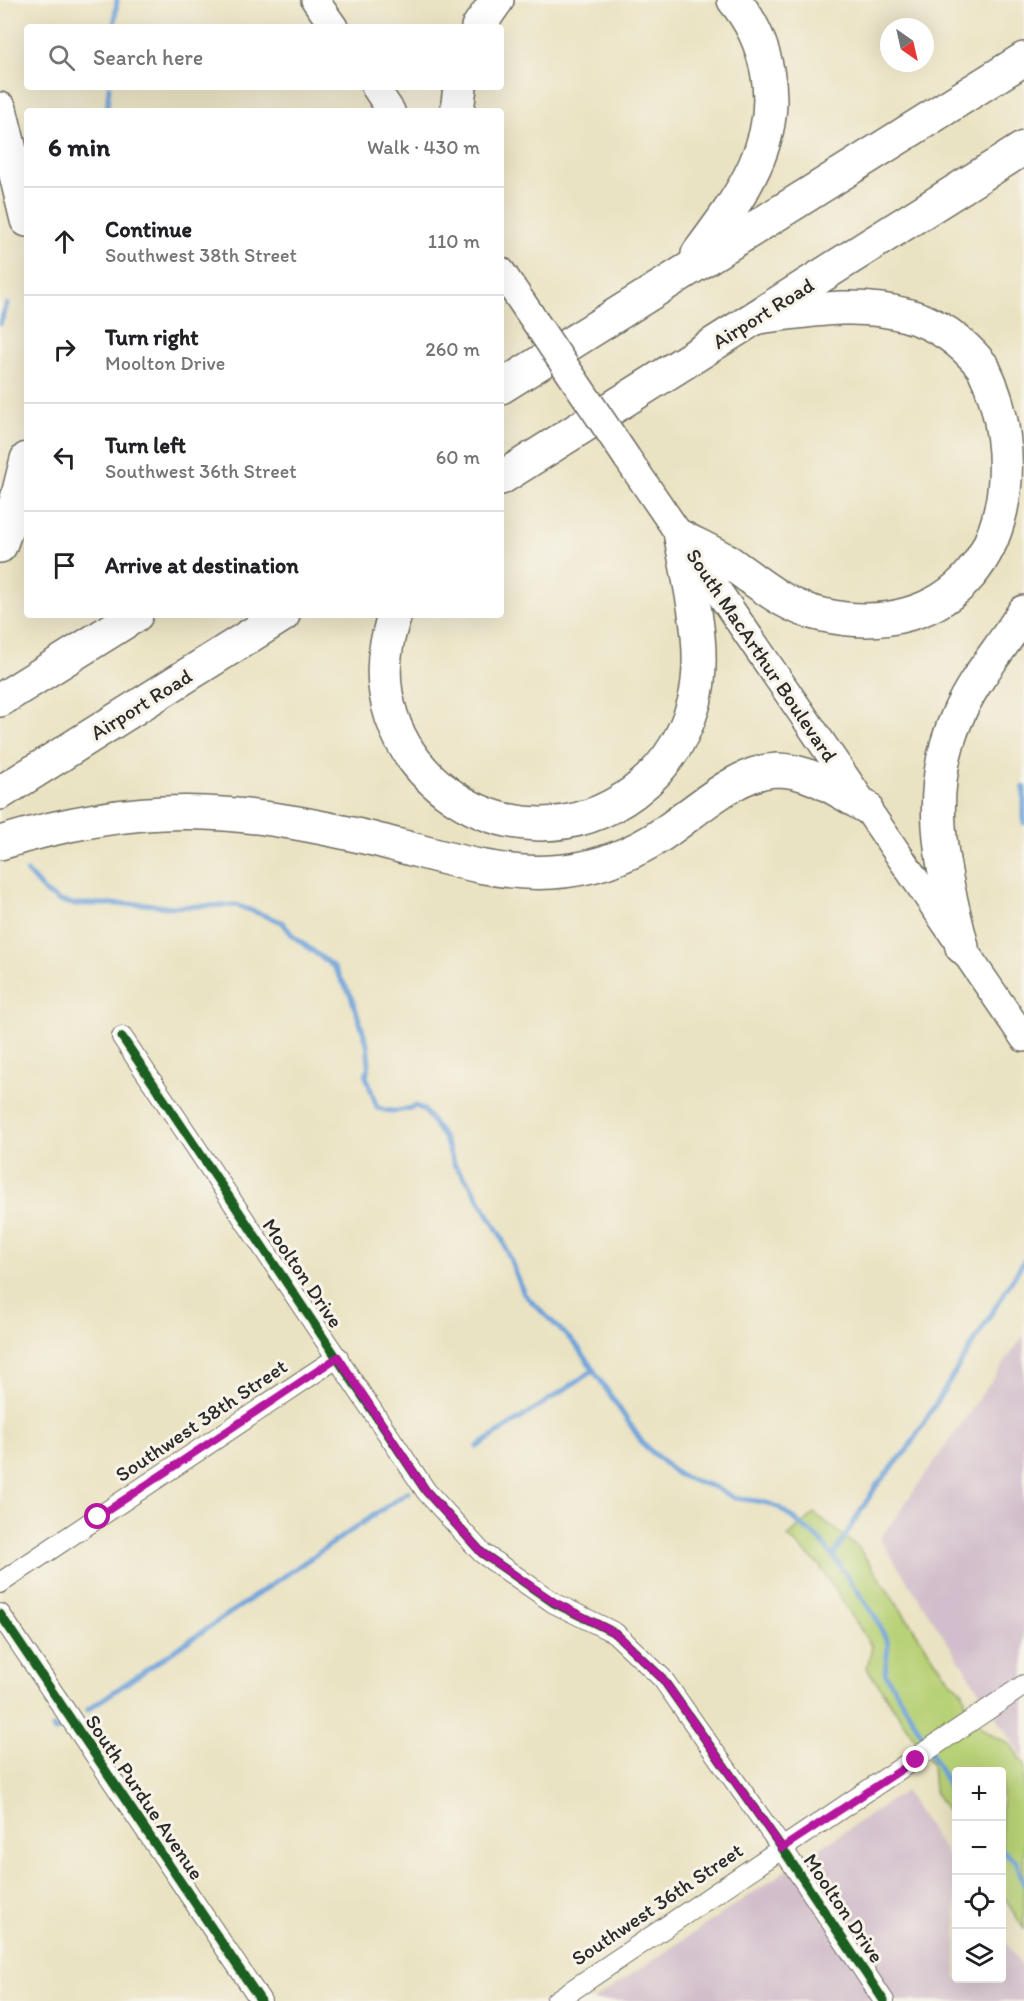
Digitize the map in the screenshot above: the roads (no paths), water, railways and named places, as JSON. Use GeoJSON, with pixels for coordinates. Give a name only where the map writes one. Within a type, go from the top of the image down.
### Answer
{"type":"FeatureCollection","features":[{"type":"Feature","properties":{"kind":"highway"},"geometry":{"type":"LineString","coordinates":[[480,24],[497,0]]}},
{"type":"Feature","properties":{"kind":"highway"},"geometry":{"type":"LineString","coordinates":[[686,270],[749,182],[767,136],[771,112],[770,86],[765,58],[753,28],[734,0]]}},
{"type":"Feature","properties":{"kind":"highway"},"geometry":{"type":"LineString","coordinates":[[504,385],[1024,58]]}},
{"type":"Feature","properties":{"kind":"highway"},"geometry":{"type":"LineString","coordinates":[[457,108],[460,90]]}},
{"type":"Feature","properties":{"kind":"highway"},"geometry":{"type":"LineString","coordinates":[[0,110],[24,208]]}},
{"type":"Feature","properties":{"kind":"highway","name":"Airport Road"},"geometry":{"type":"LineString","coordinates":[[504,476],[1024,148]]}},
{"type":"Feature","properties":{"kind":"highway"},"geometry":{"type":"LineString","coordinates":[[681,537],[732,564],[762,589],[792,604],[820,615],[852,620],[882,619],[909,614],[939,600],[960,586],[981,566],[999,540],[1010,514],[1016,486],[1018,458],[1013,426],[1005,401],[974,356],[952,336],[930,323],[875,309],[838,307],[758,317]]}},
{"type":"Feature","properties":{"kind":"highway"},"geometry":{"type":"LineString","coordinates":[[0,546],[17,499],[24,471]]}},
{"type":"Feature","properties":{"kind":"highway"},"geometry":{"type":"LineString","coordinates":[[394,618],[386,649],[388,701],[397,732],[425,772],[456,799],[483,814],[512,823],[538,825],[567,823],[600,813],[649,781],[683,734],[694,702],[697,629],[681,537]]}},
{"type":"Feature","properties":{"kind":"highway"},"geometry":{"type":"LineString","coordinates":[[962,947],[945,879],[937,822],[938,786],[957,715],[1024,612]]}},
{"type":"Feature","properties":{"kind":"highway"},"geometry":{"type":"LineString","coordinates":[[0,700],[131,618]]}},
{"type":"Feature","properties":{"kind":"highway","name":"Airport Road"},"geometry":{"type":"LineString","coordinates":[[0,793],[278,618]]}},
{"type":"Feature","properties":{"kind":"highway"},"geometry":{"type":"LineString","coordinates":[[0,843],[46,829],[92,819],[186,811],[284,820],[479,865],[523,873],[553,873],[583,869],[613,861],[640,848],[738,782],[758,773],[777,770],[799,773],[825,783],[865,806]]}},
{"type":"Feature","properties":{"kind":"main road"},"geometry":{"type":"LineString","coordinates":[[315,0],[332,24]]}},
{"type":"Feature","properties":{"kind":"main road"},"geometry":{"type":"LineString","coordinates":[[377,90],[389,108]]}},
{"type":"Feature","properties":{"kind":"main road","name":"South MacArthur Boulevard"},"geometry":{"type":"LineString","coordinates":[[504,276],[1024,1038]]}},
{"type":"Feature","properties":{"kind":"street","name":"Moolton Drive"},"geometry":{"type":"LineString","coordinates":[[122,1037],[426,1491],[482,1553],[554,1602],[615,1633],[662,1678],[782,1848],[884,2001]]}},
{"type":"Feature","properties":{"kind":"street","name":"Southwest 38th Street"},"geometry":{"type":"LineString","coordinates":[[0,1583],[338,1357]]}},
{"type":"Feature","properties":{"kind":"street","name":"South Purdue Avenue"},"geometry":{"type":"LineString","coordinates":[[0,1614],[261,2001]]}},
{"type":"Feature","properties":{"kind":"street","name":"Southwest 36th Street"},"geometry":{"type":"LineString","coordinates":[[556,2001],[1024,1685]]}},
{"type":"Feature","properties":{"kind":"waterway"},"geometry":{"type":"LineString","coordinates":[[114,24],[117,0]]}},
{"type":"Feature","properties":{"kind":"waterway"},"geometry":{"type":"LineString","coordinates":[[107,108],[109,90]]}},
{"type":"Feature","properties":{"kind":"waterway"},"geometry":{"type":"LineString","coordinates":[[0,324],[7,304]]}},
{"type":"Feature","properties":{"kind":"waterway"},"geometry":{"type":"LineString","coordinates":[[1024,787],[1024,823]]}},
{"type":"Feature","properties":{"kind":"waterway"},"geometry":{"type":"LineString","coordinates":[[27,872],[45,892],[59,901],[73,904],[147,904],[165,907],[236,905],[282,922],[293,936],[334,967],[351,996],[367,1043],[369,1064],[366,1076],[377,1107],[396,1111],[416,1106],[424,1110],[444,1138],[455,1166],[470,1184],[501,1236],[524,1294],[577,1346],[644,1445],[677,1474],[712,1486],[735,1498],[764,1502],[780,1508],[819,1539],[876,1618],[888,1644],[885,1673],[920,1731],[952,1793]]}},
{"type":"Feature","properties":{"kind":"waterway"},"geometry":{"type":"LineString","coordinates":[[833,1556],[876,1486],[907,1450],[1024,1261]]}},
{"type":"Feature","properties":{"kind":"waterway"},"geometry":{"type":"LineString","coordinates":[[477,1447],[594,1370]]}},
{"type":"Feature","properties":{"kind":"waterway"},"geometry":{"type":"LineString","coordinates":[[87,1710],[408,1492]]}},
{"type":"Feature","properties":{"kind":"waterway"},"geometry":{"type":"LineString","coordinates":[[53,1728],[55,1731],[61,1728]]}},
{"type":"Feature","properties":{"kind":"waterway"},"geometry":{"type":"LineString","coordinates":[[1006,1853],[1016,1861],[1024,1885]]}}]}
